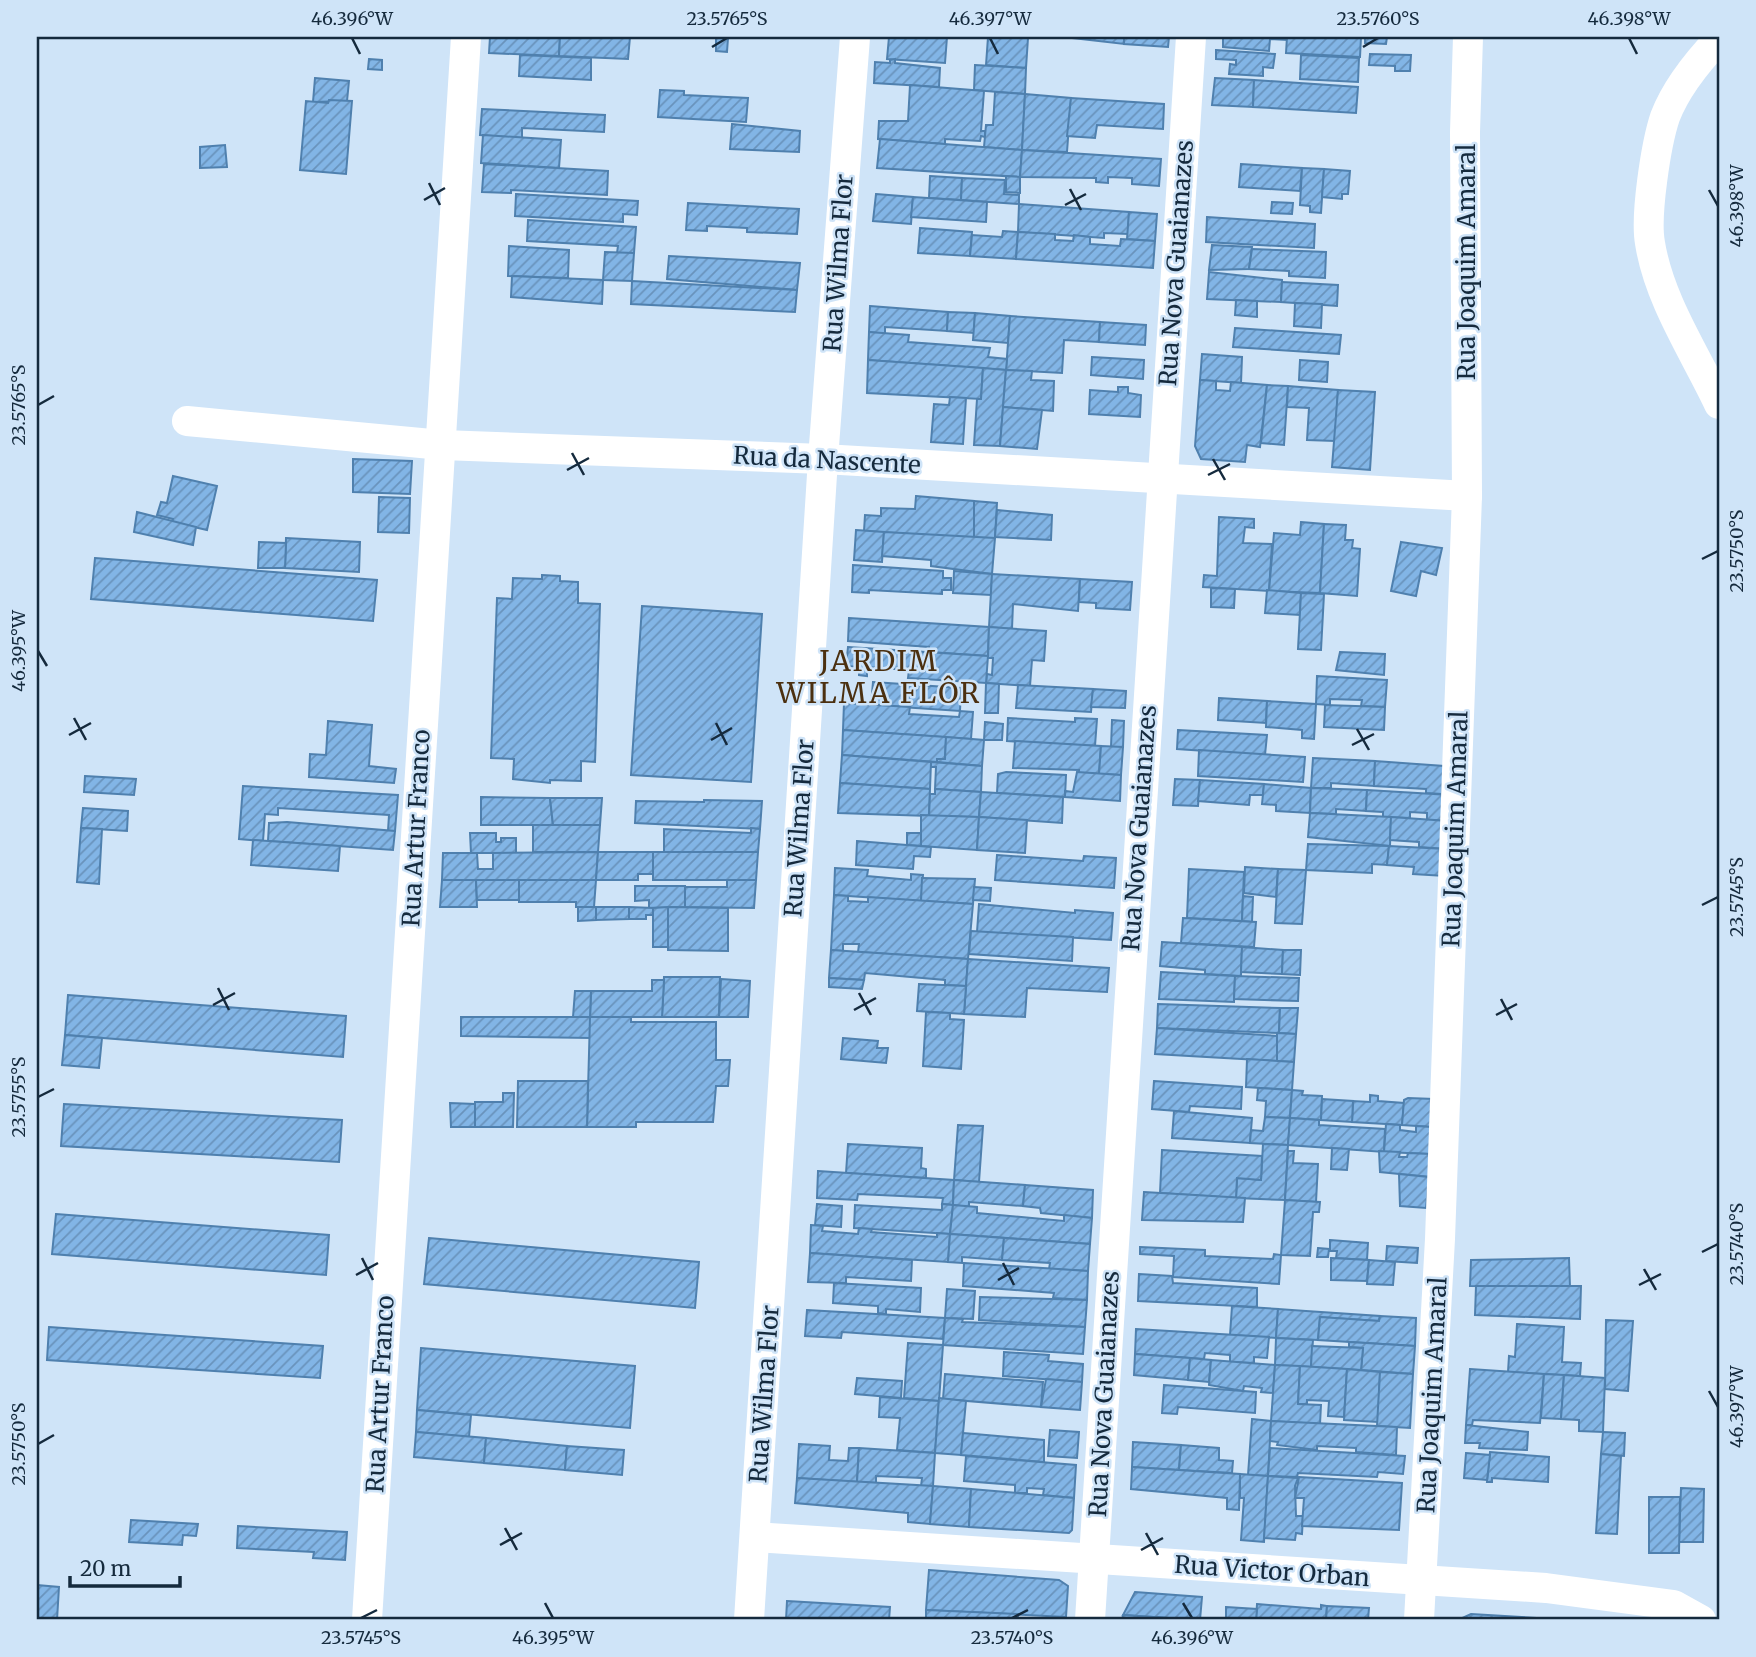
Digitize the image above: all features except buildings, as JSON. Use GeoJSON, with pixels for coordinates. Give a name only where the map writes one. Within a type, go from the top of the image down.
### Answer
{"type":"FeatureCollection","features":[{"type":"Feature","properties":{"kind":"street","name":"Rua Artur Franco"},"geometry":{"type":"LineString","coordinates":[[367,1620],[417,802],[442,445],[451,242],[466,37]]}},
{"type":"Feature","properties":{"kind":"street","name":"Rua Wilma Flor"},"geometry":{"type":"LineString","coordinates":[[750,1620],[823,459],[855,37]]}},
{"type":"Feature","properties":{"kind":"street","name":"Rua Nova Guaianazes"},"geometry":{"type":"LineString","coordinates":[[1090,1620],[1191,37]]}},
{"type":"Feature","properties":{"kind":"street","name":"Rua Joaquim Amaral"},"geometry":{"type":"LineString","coordinates":[[1419,1620],[1440,1239],[1467,496],[1465,132],[1468,37]]}},
{"type":"Feature","properties":{"kind":"street"},"geometry":{"type":"LineString","coordinates":[[1719,39],[1685,80],[1665,117],[1651,190],[1649,242],[1661,280],[1719,404]]}},
{"type":"Feature","properties":{"kind":"street","name":"Rua da Nascente"},"geometry":{"type":"LineString","coordinates":[[187,421],[442,445],[823,459],[1162,476],[1467,496]]}},
{"type":"Feature","properties":{"kind":"street","name":"Rua Victor Orban"},"geometry":{"type":"LineString","coordinates":[[755,1537],[1421,1578],[1629,1597],[1674,1605],[1701,1620]]}},
{"type":"Feature","properties":{"kind":"district","name":"JARDIM WILMA FLÔR"},"geometry":{"type":"Point","coordinates":[879,677]}}]}
